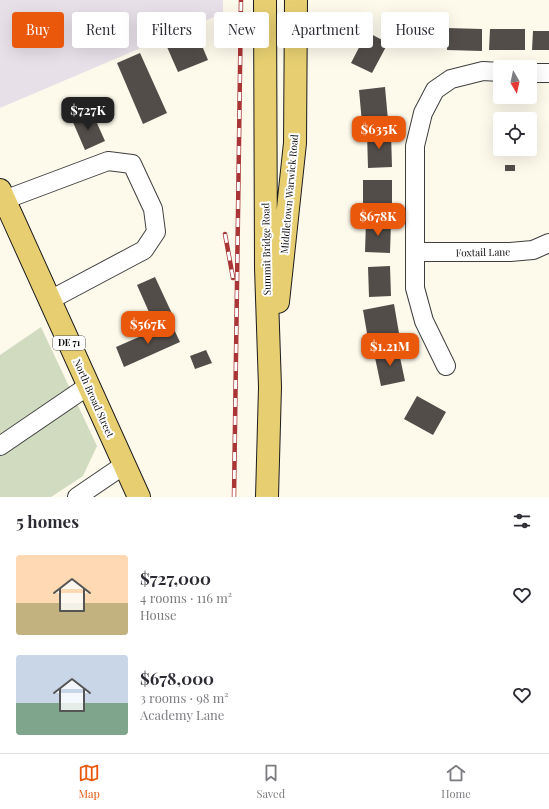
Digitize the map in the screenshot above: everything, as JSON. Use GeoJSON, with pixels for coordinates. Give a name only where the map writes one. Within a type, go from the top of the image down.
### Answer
{"type":"FeatureCollection","features":[{"type":"Feature","properties":{"kind":"main road","name":"Summit Bridge Road"},"geometry":{"type":"LineString","coordinates":[[266,0],[266,268],[270,387],[267,497]]}},
{"type":"Feature","properties":{"kind":"main road","name":"Middletown Warwick Road"},"geometry":{"type":"LineString","coordinates":[[270,387],[294,143],[299,6]]}},
{"type":"Feature","properties":{"kind":"main road","name":"North Broad Street"},"geometry":{"type":"LineString","coordinates":[[2,195],[139,497]]}},
{"type":"Feature","properties":{"kind":"street"},"geometry":{"type":"LineString","coordinates":[[446,366],[424,321],[416,288],[415,146],[423,113],[435,90],[451,78],[483,71],[493,72]]}},
{"type":"Feature","properties":{"kind":"street"},"geometry":{"type":"LineString","coordinates":[[537,73],[549,73]]}},
{"type":"Feature","properties":{"kind":"street"},"geometry":{"type":"LineString","coordinates":[[2,195],[108,161],[132,164],[153,209],[156,232],[144,250],[50,300]]}},
{"type":"Feature","properties":{"kind":"street","name":"Foxtail Lane"},"geometry":{"type":"LineString","coordinates":[[416,252],[510,252],[533,250],[549,243]]}},
{"type":"Feature","properties":{"kind":"street"},"geometry":{"type":"LineString","coordinates":[[0,446],[88,386]]}},
{"type":"Feature","properties":{"kind":"street"},"geometry":{"type":"LineString","coordinates":[[77,497],[124,465]]}},
{"type":"Feature","properties":{"kind":"shaded area"},"geometry":{"type":"Polygon","coordinates":[[[0,0],[223,0],[223,12],[214,12],[214,17],[206,20],[206,12],[137,12],[137,48],[141,48],[0,108],[0,0]]]}},
{"type":"Feature","properties":{"kind":"green space"},"geometry":{"type":"Polygon","coordinates":[[[41,327],[97,446],[83,476],[51,497],[0,497],[0,355],[41,327]]]}},
{"type":"Feature","properties":{"kind":"building"},"geometry":{"type":"Polygon","coordinates":[[[449,28],[482,29],[482,51],[447,50],[447,48],[449,48],[449,28]]]}},
{"type":"Feature","properties":{"kind":"building"},"geometry":{"type":"Polygon","coordinates":[[[490,29],[525,29],[525,50],[489,50],[490,29]]]}},
{"type":"Feature","properties":{"kind":"building"},"geometry":{"type":"Polygon","coordinates":[[[533,31],[549,31],[549,50],[532,50],[533,31]]]}},
{"type":"Feature","properties":{"kind":"building"},"geometry":{"type":"Polygon","coordinates":[[[373,35],[381,39],[381,48],[385,48],[372,73],[351,63],[359,48],[373,48],[373,35]]]}},
{"type":"Feature","properties":{"kind":"building"},"geometry":{"type":"Polygon","coordinates":[[[167,48],[203,48],[208,60],[178,72],[167,48]]]}},
{"type":"Feature","properties":{"kind":"building"},"geometry":{"type":"Polygon","coordinates":[[[140,53],[167,113],[143,124],[117,63],[140,53]]]}},
{"type":"Feature","properties":{"kind":"building"},"geometry":{"type":"Polygon","coordinates":[[[385,87],[388,120],[362,123],[359,90],[385,87]]]}},
{"type":"Feature","properties":{"kind":"building"},"geometry":{"type":"Polygon","coordinates":[[[92,112],[105,141],[85,150],[72,120],[92,112]]]}},
{"type":"Feature","properties":{"kind":"building"},"geometry":{"type":"Polygon","coordinates":[[[367,133],[391,133],[392,167],[368,168],[367,133]]]}},
{"type":"Feature","properties":{"kind":"building"},"geometry":{"type":"Polygon","coordinates":[[[505,165],[515,165],[515,171],[505,171],[505,165]]]}},
{"type":"Feature","properties":{"kind":"building"},"geometry":{"type":"Polygon","coordinates":[[[363,180],[392,180],[392,212],[363,212],[363,180]]]}},
{"type":"Feature","properties":{"kind":"building"},"geometry":{"type":"Polygon","coordinates":[[[366,221],[391,222],[390,253],[365,252],[366,221]]]}},
{"type":"Feature","properties":{"kind":"building"},"geometry":{"type":"Polygon","coordinates":[[[390,266],[391,296],[369,297],[368,267],[390,266]]]}},
{"type":"Feature","properties":{"kind":"building"},"geometry":{"type":"Polygon","coordinates":[[[155,277],[175,320],[156,328],[137,285],[155,277]]]}},
{"type":"Feature","properties":{"kind":"building"},"geometry":{"type":"Polygon","coordinates":[[[394,304],[400,339],[369,345],[363,310],[394,304]]]}},
{"type":"Feature","properties":{"kind":"building"},"geometry":{"type":"Polygon","coordinates":[[[171,323],[180,342],[124,367],[116,347],[171,323]]]}},
{"type":"Feature","properties":{"kind":"building"},"geometry":{"type":"Polygon","coordinates":[[[398,348],[405,381],[381,386],[374,353],[398,348]]]}},
{"type":"Feature","properties":{"kind":"building"},"geometry":{"type":"Polygon","coordinates":[[[206,350],[212,363],[195,369],[190,356],[206,350]]]}},
{"type":"Feature","properties":{"kind":"building"},"geometry":{"type":"Polygon","coordinates":[[[417,396],[446,412],[433,435],[404,419],[417,396]]]}},
{"type":"Feature","properties":{"kind":"railway"},"geometry":{"type":"LineString","coordinates":[[234,497],[241,0]]}},
{"type":"Feature","properties":{"kind":"railway"},"geometry":{"type":"LineString","coordinates":[[225,234],[233,278]]}}]}
